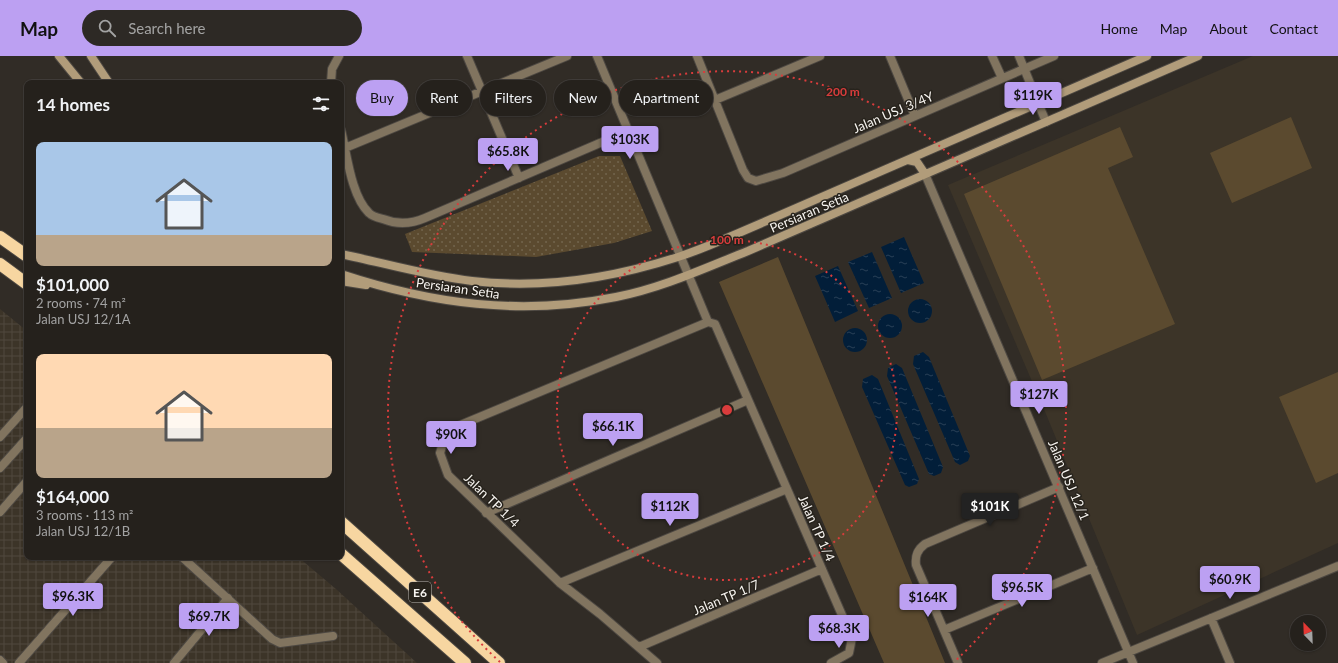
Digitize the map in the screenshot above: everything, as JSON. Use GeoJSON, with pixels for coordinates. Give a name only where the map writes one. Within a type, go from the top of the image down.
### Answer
{"type":"FeatureCollection","features":[{"type":"Feature","properties":{"kind":"highway"},"geometry":{"type":"LineString","coordinates":[[0,238],[24,254]]}},
{"type":"Feature","properties":{"kind":"highway"},"geometry":{"type":"LineString","coordinates":[[0,264],[24,282]]}},
{"type":"Feature","properties":{"kind":"highway","name":"E6"},"geometry":{"type":"LineString","coordinates":[[344,525],[500,663]]}},
{"type":"Feature","properties":{"kind":"highway","name":"E6"},"geometry":{"type":"LineString","coordinates":[[344,557],[465,663]]}},
{"type":"Feature","properties":{"kind":"main road"},"geometry":{"type":"LineString","coordinates":[[59,56],[71,80]]}},
{"type":"Feature","properties":{"kind":"main road"},"geometry":{"type":"LineString","coordinates":[[59,56],[79,80]]}},
{"type":"Feature","properties":{"kind":"main road"},"geometry":{"type":"LineString","coordinates":[[91,56],[108,80]]}},
{"type":"Feature","properties":{"kind":"main road","name":"Persiaran Setia"},"geometry":{"type":"LineString","coordinates":[[344,255],[437,276],[472,281],[511,283],[559,282],[643,267],[680,256],[741,232],[1147,56]]}},
{"type":"Feature","properties":{"kind":"main road","name":"Persiaran Setia"},"geometry":{"type":"LineString","coordinates":[[344,275],[381,287],[444,300],[494,307],[579,303],[617,297],[688,275],[1198,56]]}},
{"type":"Feature","properties":{"kind":"main road"},"geometry":{"type":"LineString","coordinates":[[908,160],[917,162],[925,174]]}},
{"type":"Feature","properties":{"kind":"main road"},"geometry":{"type":"LineString","coordinates":[[344,282],[381,287]]}},
{"type":"Feature","properties":{"kind":"street"},"geometry":{"type":"LineString","coordinates":[[331,80],[332,69],[335,60],[339,56]]}},
{"type":"Feature","properties":{"kind":"street"},"geometry":{"type":"LineString","coordinates":[[467,56],[480,85]]}},
{"type":"Feature","properties":{"kind":"street"},"geometry":{"type":"LineString","coordinates":[[511,80],[567,56]]}},
{"type":"Feature","properties":{"kind":"street","name":"Jalan TP 1/4"},"geometry":{"type":"LineString","coordinates":[[597,56],[708,322]]}},
{"type":"Feature","properties":{"kind":"street","name":"Jalan USJ 3/4Y"},"geometry":{"type":"LineString","coordinates":[[697,56],[748,178],[756,181],[772,177],[1054,56]]}},
{"type":"Feature","properties":{"kind":"street"},"geometry":{"type":"LineString","coordinates":[[715,100],[820,56]]}},
{"type":"Feature","properties":{"kind":"street"},"geometry":{"type":"LineString","coordinates":[[890,56],[915,116]]}},
{"type":"Feature","properties":{"kind":"street"},"geometry":{"type":"LineString","coordinates":[[992,56],[1002,78]]}},
{"type":"Feature","properties":{"kind":"street"},"geometry":{"type":"LineString","coordinates":[[1019,56],[1046,122]]}},
{"type":"Feature","properties":{"kind":"street"},"geometry":{"type":"LineString","coordinates":[[345,148],[480,93]]}},
{"type":"Feature","properties":{"kind":"street"},"geometry":{"type":"LineString","coordinates":[[493,116],[519,178]]}},
{"type":"Feature","properties":{"kind":"street"},"geometry":{"type":"LineString","coordinates":[[344,144],[358,198],[371,215],[388,221],[404,224],[414,222],[628,131]]}},
{"type":"Feature","properties":{"kind":"street","name":"Jalan USJ 12/1"},"geometry":{"type":"LineString","coordinates":[[925,174],[1134,663]]}},
{"type":"Feature","properties":{"kind":"street","name":"Jalan TP 1/4"},"geometry":{"type":"LineString","coordinates":[[657,663],[560,583],[525,548],[486,513],[448,475],[440,453],[442,443],[449,433],[470,421],[708,322],[715,324],[852,638],[849,653],[831,663]]}},
{"type":"Feature","properties":{"kind":"street"},"geometry":{"type":"LineString","coordinates":[[486,513],[748,400]]}},
{"type":"Feature","properties":{"kind":"street"},"geometry":{"type":"LineString","coordinates":[[0,437],[24,410]]}},
{"type":"Feature","properties":{"kind":"street"},"geometry":{"type":"LineString","coordinates":[[0,468],[24,441]]}},
{"type":"Feature","properties":{"kind":"street"},"geometry":{"type":"LineString","coordinates":[[0,512],[24,484]]}},
{"type":"Feature","properties":{"kind":"street"},"geometry":{"type":"LineString","coordinates":[[958,663],[916,565],[916,554],[925,544],[1059,487]]}},
{"type":"Feature","properties":{"kind":"street"},"geometry":{"type":"LineString","coordinates":[[560,583],[787,489]]}},
{"type":"Feature","properties":{"kind":"street"},"geometry":{"type":"LineString","coordinates":[[19,663],[109,560]]}},
{"type":"Feature","properties":{"kind":"street"},"geometry":{"type":"LineString","coordinates":[[185,560],[272,639],[280,643],[333,636]]}},
{"type":"Feature","properties":{"kind":"street"},"geometry":{"type":"LineString","coordinates":[[1102,663],[1338,566]]}},
{"type":"Feature","properties":{"kind":"street","name":"Jalan TP 1/7"},"geometry":{"type":"LineString","coordinates":[[639,647],[822,568]]}},
{"type":"Feature","properties":{"kind":"street"},"geometry":{"type":"LineString","coordinates":[[944,630],[1093,568]]}},
{"type":"Feature","properties":{"kind":"street"},"geometry":{"type":"LineString","coordinates":[[174,663],[228,598]]}},
{"type":"Feature","properties":{"kind":"street"},"geometry":{"type":"LineString","coordinates":[[1211,618],[1230,663]]}},
{"type":"Feature","properties":{"kind":"street"},"geometry":{"type":"LineString","coordinates":[[0,660],[3,663]]}},
{"type":"Feature","properties":{"kind":"shaded area"},"geometry":{"type":"Polygon","coordinates":[[[1253,56],[1338,56],[1338,543],[1137,635],[1046,414],[948,185],[1253,56]]]}},
{"type":"Feature","properties":{"kind":"shaded area"},"geometry":{"type":"Polygon","coordinates":[[[1291,117],[1312,168],[1232,203],[1210,153],[1291,117]]]}},
{"type":"Feature","properties":{"kind":"shaded area"},"geometry":{"type":"Polygon","coordinates":[[[1120,127],[1133,157],[1108,168],[1175,324],[1042,380],[964,194],[1120,127]]]}},
{"type":"Feature","properties":{"kind":"shaded area"},"geometry":{"type":"Polygon","coordinates":[[[599,156],[620,156],[652,231],[614,243],[536,257],[412,252],[405,234],[599,156]]]}},
{"type":"Feature","properties":{"kind":"shaded area"},"geometry":{"type":"Polygon","coordinates":[[[778,257],[945,663],[884,663],[719,282],[778,257]]]}},
{"type":"Feature","properties":{"kind":"shaded area"},"geometry":{"type":"Polygon","coordinates":[[[0,309],[24,329],[24,560],[302,560],[336,589],[417,663],[0,663],[0,309]]]}},
{"type":"Feature","properties":{"kind":"shaded area"},"geometry":{"type":"Polygon","coordinates":[[[1338,372],[1338,473],[1316,483],[1279,397],[1338,372]]]}},
{"type":"Feature","properties":{"kind":"water"},"geometry":{"type":"Polygon","coordinates":[[[904,237],[924,283],[901,293],[881,247],[904,237]]]}},
{"type":"Feature","properties":{"kind":"water"},"geometry":{"type":"Polygon","coordinates":[[[872,252],[892,298],[869,308],[848,262],[872,252]]]}},
{"type":"Feature","properties":{"kind":"water"},"geometry":{"type":"Polygon","coordinates":[[[838,266],[858,311],[835,322],[815,276],[838,266]]]}},
{"type":"Feature","properties":{"kind":"water"},"geometry":{"type":"Polygon","coordinates":[[[920,299],[925,300],[931,306],[931,316],[925,322],[920,323],[915,322],[909,316],[908,311],[909,306],[915,300],[920,299]]]}},
{"type":"Feature","properties":{"kind":"water"},"geometry":{"type":"Polygon","coordinates":[[[890,314],[895,315],[901,321],[901,331],[895,337],[890,338],[885,337],[879,331],[878,326],[879,321],[885,315],[890,314]]]}},
{"type":"Feature","properties":{"kind":"water"},"geometry":{"type":"Polygon","coordinates":[[[855,328],[860,329],[866,335],[866,345],[860,351],[855,352],[850,351],[844,345],[843,340],[844,335],[850,329],[855,328]]]}},
{"type":"Feature","properties":{"kind":"water"},"geometry":{"type":"Polygon","coordinates":[[[923,352],[929,357],[970,456],[968,461],[960,465],[955,462],[913,364],[914,356],[923,352]]]}},
{"type":"Feature","properties":{"kind":"water"},"geometry":{"type":"Polygon","coordinates":[[[896,364],[902,368],[943,467],[941,473],[934,476],[929,474],[887,376],[888,368],[896,364]]]}},
{"type":"Feature","properties":{"kind":"water"},"geometry":{"type":"Polygon","coordinates":[[[872,375],[878,379],[919,479],[917,484],[909,487],[905,485],[862,387],[863,379],[872,375]]]}}]}
